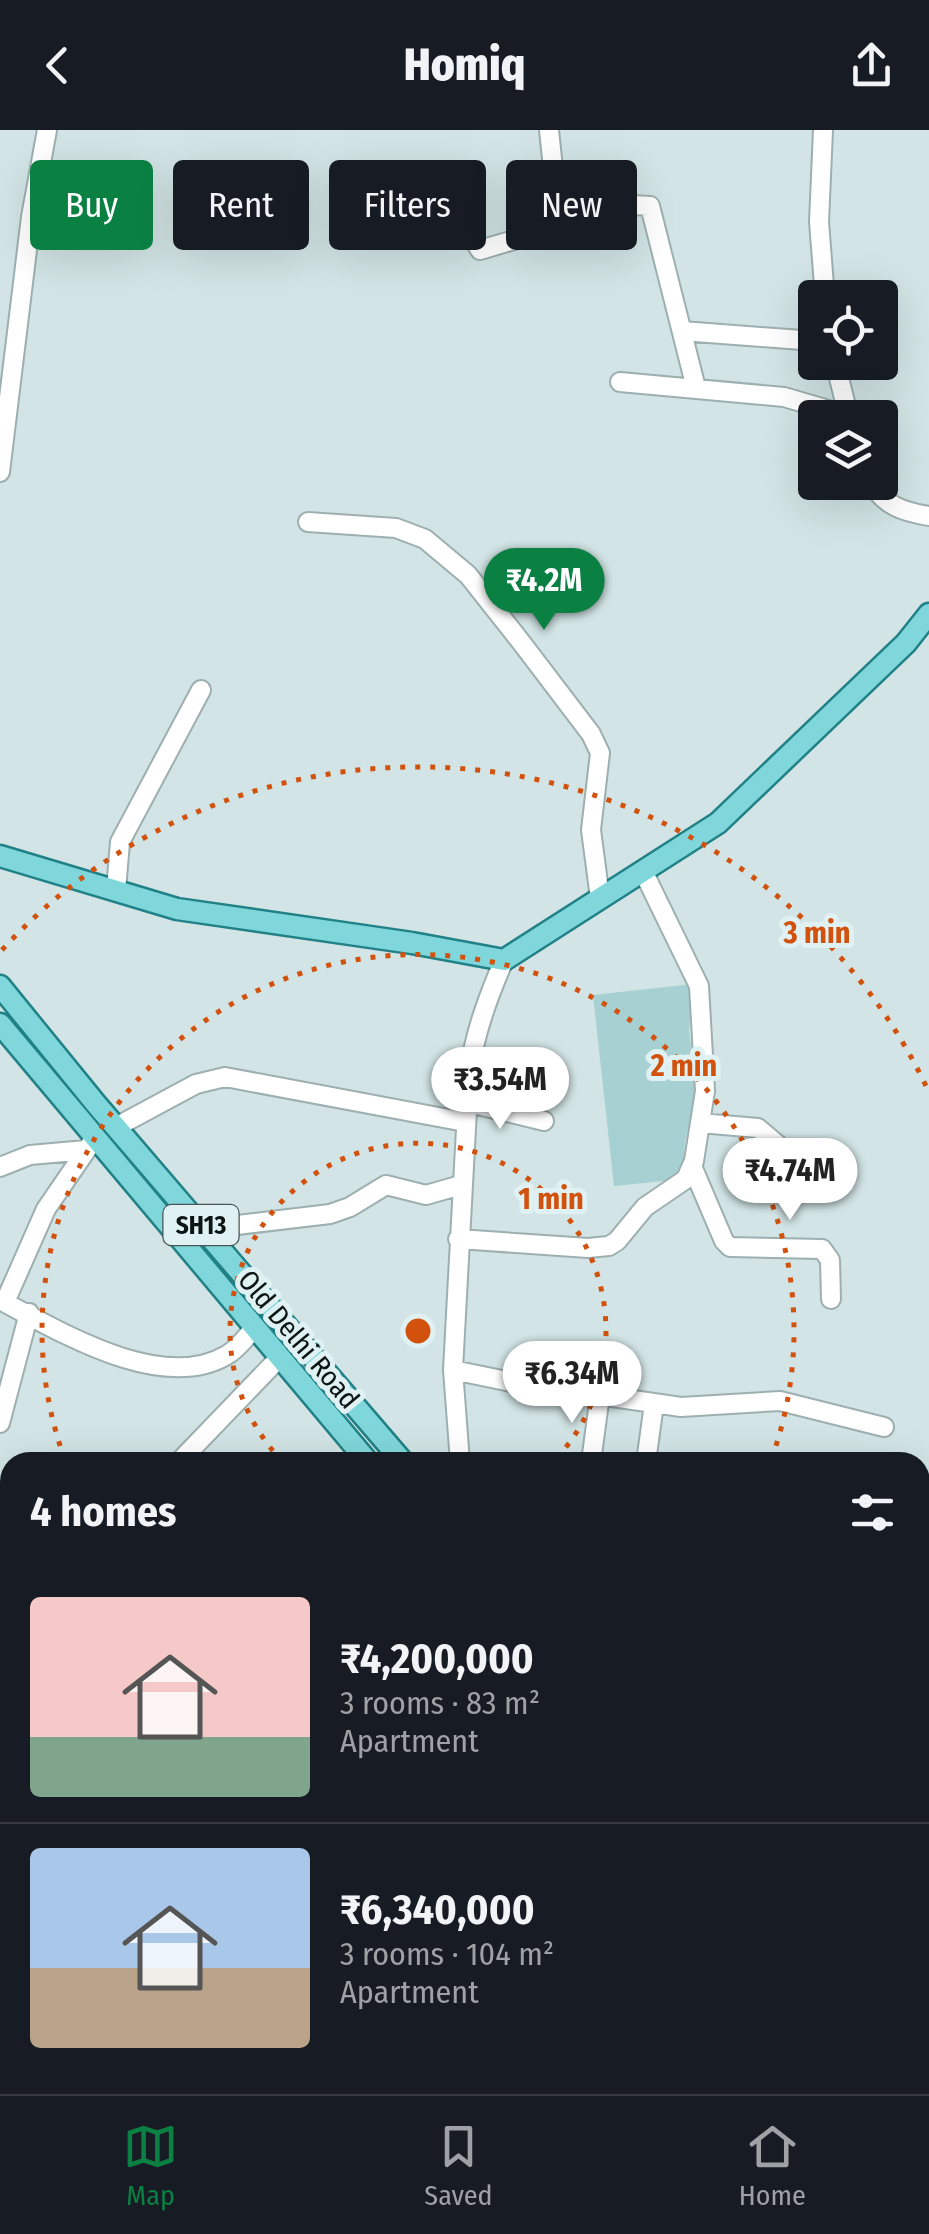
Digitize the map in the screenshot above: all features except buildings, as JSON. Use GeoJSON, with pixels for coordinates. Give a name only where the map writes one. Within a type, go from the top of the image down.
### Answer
{"type":"FeatureCollection","features":[{"type":"Feature","properties":{"kind":"main road"},"geometry":{"type":"LineString","coordinates":[[0,856],[176,909],[412,942],[504,960],[718,823],[906,643],[929,614]]}},
{"type":"Feature","properties":{"kind":"main road","name":"Old Delhi Road"},"geometry":{"type":"LineString","coordinates":[[0,986],[394,1452]]}},
{"type":"Feature","properties":{"kind":"main road","name":"Old Delhi Road"},"geometry":{"type":"LineString","coordinates":[[0,1024],[90,1145],[254,1327],[360,1452]]}},
{"type":"Feature","properties":{"kind":"street"},"geometry":{"type":"LineString","coordinates":[[0,472],[46,130]]}},
{"type":"Feature","properties":{"kind":"street"},"geometry":{"type":"LineString","coordinates":[[549,130],[553,160]]}},
{"type":"Feature","properties":{"kind":"street"},"geometry":{"type":"LineString","coordinates":[[823,130],[819,222],[824,280]]}},
{"type":"Feature","properties":{"kind":"street"},"geometry":{"type":"LineString","coordinates":[[486,248],[632,205],[650,206],[696,388]]}},
{"type":"Feature","properties":{"kind":"street"},"geometry":{"type":"LineString","coordinates":[[682,331],[798,340]]}},
{"type":"Feature","properties":{"kind":"street"},"geometry":{"type":"LineString","coordinates":[[620,382],[799,400]]}},
{"type":"Feature","properties":{"kind":"street"},"geometry":{"type":"LineString","coordinates":[[884,500],[929,516]]}},
{"type":"Feature","properties":{"kind":"street"},"geometry":{"type":"LineString","coordinates":[[308,522],[396,528],[425,539],[468,575],[521,642],[591,734],[600,753],[591,830],[600,898]]}},
{"type":"Feature","properties":{"kind":"street"},"geometry":{"type":"LineString","coordinates":[[116,890],[120,842],[201,690]]}},
{"type":"Feature","properties":{"kind":"street"},"geometry":{"type":"LineString","coordinates":[[458,1239],[570,1248],[609,1246],[645,1207],[682,1183],[692,1166],[705,1071],[699,986],[643,870]]}},
{"type":"Feature","properties":{"kind":"street"},"geometry":{"type":"LineString","coordinates":[[459,1452],[452,1370],[466,1102],[473,1042],[504,960]]}},
{"type":"Feature","properties":{"kind":"street"},"geometry":{"type":"LineString","coordinates":[[116,1127],[196,1084],[225,1077],[465,1122]]}},
{"type":"Feature","properties":{"kind":"street"},"geometry":{"type":"LineString","coordinates":[[466,1102],[544,1121]]}},
{"type":"Feature","properties":{"kind":"street"},"geometry":{"type":"LineString","coordinates":[[700,1123],[758,1128],[785,1151],[844,1166]]}},
{"type":"Feature","properties":{"kind":"street"},"geometry":{"type":"LineString","coordinates":[[0,1167],[30,1155],[90,1145]]}},
{"type":"Feature","properties":{"kind":"street"},"geometry":{"type":"LineString","coordinates":[[90,1145],[46,1209],[2,1301],[94,1348],[123,1358],[168,1365],[214,1361],[236,1349],[254,1327]]}},
{"type":"Feature","properties":{"kind":"street"},"geometry":{"type":"LineString","coordinates":[[692,1166],[730,1247],[822,1249],[830,1260],[831,1299]]}},
{"type":"Feature","properties":{"kind":"street"},"geometry":{"type":"LineString","coordinates":[[204,1229],[330,1214],[386,1185],[426,1194],[461,1185]]}},
{"type":"Feature","properties":{"kind":"street"},"geometry":{"type":"LineString","coordinates":[[0,1422],[29,1314]]}},
{"type":"Feature","properties":{"kind":"street"},"geometry":{"type":"LineString","coordinates":[[189,1452],[280,1357]]}},
{"type":"Feature","properties":{"kind":"street"},"geometry":{"type":"LineString","coordinates":[[452,1370],[696,1408],[780,1401],[884,1428]]}},
{"type":"Feature","properties":{"kind":"street"},"geometry":{"type":"LineString","coordinates":[[593,1452],[600,1395]]}},
{"type":"Feature","properties":{"kind":"street"},"geometry":{"type":"LineString","coordinates":[[647,1452],[654,1404]]}},
{"type":"Feature","properties":{"kind":"shaded area"},"geometry":{"type":"Polygon","coordinates":[[[693,984],[689,1031],[697,1087],[685,1142],[683,1179],[614,1186],[593,995],[693,984]]]}}]}
